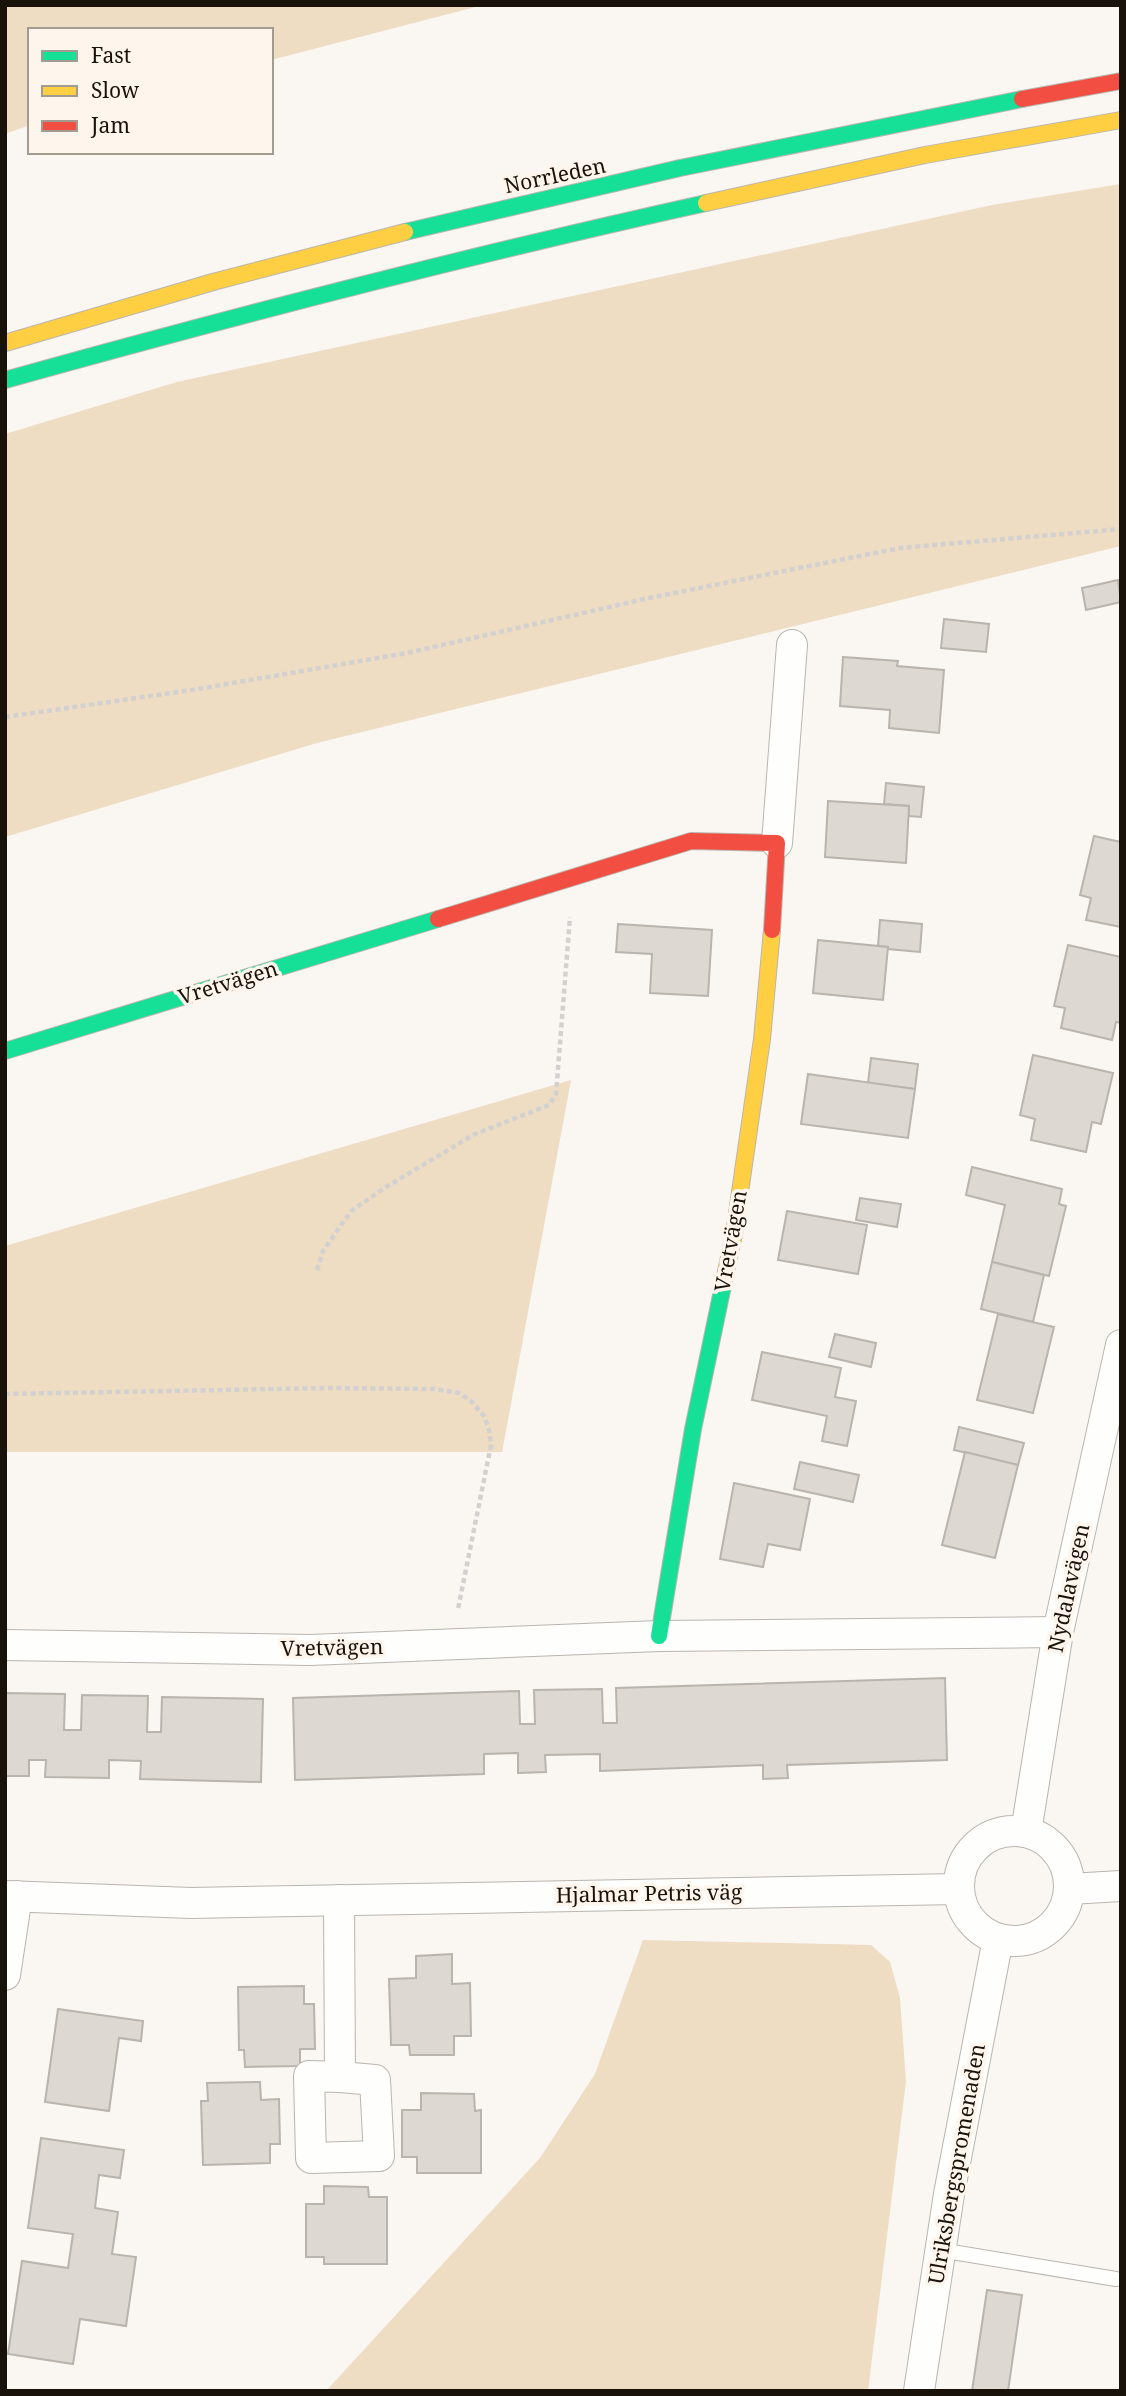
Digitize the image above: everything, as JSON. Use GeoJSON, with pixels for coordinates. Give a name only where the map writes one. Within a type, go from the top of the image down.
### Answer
{"type":"FeatureCollection","features":[{"type":"Feature","properties":{"kind":"main road","name":"Norrleden"},"geometry":{"type":"LineString","coordinates":[[5,343],[242,274],[511,206],[915,118],[1121,81]]}},
{"type":"Feature","properties":{"kind":"main road"},"geometry":{"type":"LineString","coordinates":[[5,380],[231,317],[517,245],[925,155],[1121,120]]}},
{"type":"Feature","properties":{"kind":"main road","name":"Vretvägen"},"geometry":{"type":"LineString","coordinates":[[5,1051],[691,841],[777,843],[762,1038],[734,1234],[693,1429],[659,1636]]}},
{"type":"Feature","properties":{"kind":"street","name":"Vretvägen"},"geometry":{"type":"LineString","coordinates":[[777,843],[792,645]]}},
{"type":"Feature","properties":{"kind":"street","name":"Nydalavägen"},"geometry":{"type":"LineString","coordinates":[[1026,1832],[1058,1632],[1121,1345]]}},
{"type":"Feature","properties":{"kind":"street","name":"Vretvägen"},"geometry":{"type":"LineString","coordinates":[[5,1645],[310,1650],[659,1636],[1058,1632]]}},
{"type":"Feature","properties":{"kind":"street"},"geometry":{"type":"LineString","coordinates":[[1009,1831],[1026,1832],[1053,1846],[1068,1873],[1069,1889],[1062,1912],[1046,1931],[1015,1941],[999,1939],[983,1932],[971,1920],[962,1905],[960,1872],[967,1857],[978,1844],[992,1835],[1009,1831]]}},
{"type":"Feature","properties":{"kind":"street"},"geometry":{"type":"LineString","coordinates":[[1069,1889],[1121,1886]]}},
{"type":"Feature","properties":{"kind":"street","name":"Hjalmar Petris väg"},"geometry":{"type":"LineString","coordinates":[[11,1896],[191,1903],[959,1889]]}},
{"type":"Feature","properties":{"kind":"street"},"geometry":{"type":"LineString","coordinates":[[5,1975],[11,1896]]}},
{"type":"Feature","properties":{"kind":"street"},"geometry":{"type":"LineString","coordinates":[[339,1900],[340,2077]]}},
{"type":"Feature","properties":{"kind":"street","name":"Ulriksbergspromenaden"},"geometry":{"type":"LineString","coordinates":[[919,2391],[949,2194],[999,1939]]}},
{"type":"Feature","properties":{"kind":"lane"},"geometry":{"type":"LineString","coordinates":[[940,2250],[1116,2279]]}},
{"type":"Feature","properties":{"kind":"path"},"geometry":{"type":"LineString","coordinates":[[5,717],[192,690],[407,653],[649,598],[900,548],[1121,529]]}},
{"type":"Feature","properties":{"kind":"path"},"geometry":{"type":"LineString","coordinates":[[317,1270],[323,1251],[351,1211],[386,1187],[475,1135],[549,1105],[556,1094],[573,877]]}},
{"type":"Feature","properties":{"kind":"path"},"geometry":{"type":"LineString","coordinates":[[5,1394],[329,1388],[434,1389],[458,1393],[471,1401],[484,1416],[491,1445],[451,1644]]}},
{"type":"Feature","properties":{"kind":"shaded area"},"geometry":{"type":"Polygon","coordinates":[[[5,5],[483,5],[273,59],[273,28],[28,28],[28,126],[5,134],[5,5]]]}},
{"type":"Feature","properties":{"kind":"shaded area"},"geometry":{"type":"Polygon","coordinates":[[[1121,184],[1121,546],[317,743],[5,837],[5,434],[177,382],[992,205],[1121,184]]]}},
{"type":"Feature","properties":{"kind":"shaded area"},"geometry":{"type":"Polygon","coordinates":[[[571,1080],[502,1452],[5,1452],[5,1246],[571,1080]]]}},
{"type":"Feature","properties":{"kind":"shaded area"},"geometry":{"type":"Polygon","coordinates":[[[643,1940],[871,1945],[890,1962],[900,1998],[906,2081],[868,2391],[326,2391],[540,2158],[595,2074],[643,1940]]]}},
{"type":"Feature","properties":{"kind":"building"},"geometry":{"type":"Polygon","coordinates":[[[1118,580],[1121,602],[1086,610],[1082,588],[1118,580]]]}},
{"type":"Feature","properties":{"kind":"building"},"geometry":{"type":"Polygon","coordinates":[[[944,619],[989,624],[986,652],[941,648],[944,619]]]}},
{"type":"Feature","properties":{"kind":"building"},"geometry":{"type":"Polygon","coordinates":[[[843,657],[898,661],[897,666],[944,670],[939,733],[889,728],[890,710],[840,706],[843,657]]]}},
{"type":"Feature","properties":{"kind":"building"},"geometry":{"type":"Polygon","coordinates":[[[886,783],[924,787],[921,817],[909,816],[909,806],[884,804],[886,783]]]}},
{"type":"Feature","properties":{"kind":"building"},"geometry":{"type":"Polygon","coordinates":[[[828,801],[909,806],[906,863],[825,857],[828,801]]]}},
{"type":"Feature","properties":{"kind":"building"},"geometry":{"type":"Polygon","coordinates":[[[1094,836],[1121,842],[1121,927],[1086,920],[1091,898],[1080,895],[1094,836]]]}},
{"type":"Feature","properties":{"kind":"building"},"geometry":{"type":"Polygon","coordinates":[[[880,920],[922,924],[920,952],[878,946],[880,920]]]}},
{"type":"Feature","properties":{"kind":"building"},"geometry":{"type":"Polygon","coordinates":[[[618,924],[712,930],[708,996],[650,993],[652,954],[616,952],[618,924]]]}},
{"type":"Feature","properties":{"kind":"building"},"geometry":{"type":"Polygon","coordinates":[[[818,940],[888,947],[883,1000],[813,993],[818,940]]]}},
{"type":"Feature","properties":{"kind":"building"},"geometry":{"type":"Polygon","coordinates":[[[1068,945],[1121,957],[1121,1023],[1116,1022],[1112,1040],[1061,1028],[1065,1008],[1054,1006],[1068,945]]]}},
{"type":"Feature","properties":{"kind":"building"},"geometry":{"type":"Polygon","coordinates":[[[1033,1055],[1113,1073],[1101,1124],[1092,1122],[1086,1152],[1031,1140],[1035,1119],[1020,1115],[1033,1055]]]}},
{"type":"Feature","properties":{"kind":"building"},"geometry":{"type":"Polygon","coordinates":[[[871,1058],[918,1064],[915,1089],[868,1083],[871,1058]]]}},
{"type":"Feature","properties":{"kind":"building"},"geometry":{"type":"Polygon","coordinates":[[[808,1074],[915,1089],[908,1138],[801,1124],[808,1074]]]}},
{"type":"Feature","properties":{"kind":"building"},"geometry":{"type":"Polygon","coordinates":[[[972,1167],[1062,1189],[1059,1204],[1066,1206],[1049,1276],[992,1262],[1005,1205],[966,1195],[972,1167]]]}},
{"type":"Feature","properties":{"kind":"building"},"geometry":{"type":"Polygon","coordinates":[[[860,1198],[901,1204],[897,1227],[856,1220],[860,1198]]]}},
{"type":"Feature","properties":{"kind":"building"},"geometry":{"type":"Polygon","coordinates":[[[787,1211],[867,1225],[858,1274],[778,1260],[787,1211]]]}},
{"type":"Feature","properties":{"kind":"building"},"geometry":{"type":"Polygon","coordinates":[[[992,1262],[1044,1275],[1033,1322],[981,1309],[992,1262]]]}},
{"type":"Feature","properties":{"kind":"building"},"geometry":{"type":"Polygon","coordinates":[[[998,1314],[1054,1327],[1033,1413],[977,1400],[998,1314]]]}},
{"type":"Feature","properties":{"kind":"building"},"geometry":{"type":"Polygon","coordinates":[[[835,1334],[876,1343],[871,1367],[829,1357],[835,1334]]]}},
{"type":"Feature","properties":{"kind":"building"},"geometry":{"type":"Polygon","coordinates":[[[762,1352],[841,1368],[835,1397],[856,1401],[847,1446],[822,1441],[827,1416],[752,1400],[762,1352]]]}},
{"type":"Feature","properties":{"kind":"building"},"geometry":{"type":"Polygon","coordinates":[[[959,1427],[1024,1443],[1018,1465],[954,1450],[959,1427]]]}},
{"type":"Feature","properties":{"kind":"building"},"geometry":{"type":"Polygon","coordinates":[[[965,1452],[1018,1465],[995,1558],[942,1545],[965,1452]]]}},
{"type":"Feature","properties":{"kind":"building"},"geometry":{"type":"Polygon","coordinates":[[[800,1462],[859,1475],[853,1502],[794,1489],[800,1462]]]}},
{"type":"Feature","properties":{"kind":"building"},"geometry":{"type":"Polygon","coordinates":[[[734,1483],[810,1499],[800,1550],[768,1544],[763,1567],[720,1559],[734,1483]]]}},
{"type":"Feature","properties":{"kind":"building"},"geometry":{"type":"Polygon","coordinates":[[[945,1678],[947,1760],[787,1765],[788,1778],[763,1779],[763,1765],[600,1771],[600,1754],[545,1755],[546,1772],[518,1773],[518,1753],[484,1754],[484,1774],[295,1780],[293,1698],[519,1691],[520,1724],[535,1724],[534,1690],[602,1689],[603,1723],[617,1723],[616,1688],[945,1678]]]}},
{"type":"Feature","properties":{"kind":"building"},"geometry":{"type":"Polygon","coordinates":[[[5,1693],[65,1694],[64,1730],[81,1730],[82,1695],[148,1696],[147,1732],[161,1732],[162,1697],[263,1699],[261,1782],[140,1779],[141,1761],[109,1760],[109,1778],[45,1777],[46,1760],[29,1760],[29,1776],[5,1776],[5,1693]]]}},
{"type":"Feature","properties":{"kind":"building"},"geometry":{"type":"Polygon","coordinates":[[[452,1954],[452,1984],[470,1983],[471,2036],[454,2036],[454,2055],[410,2055],[409,2045],[391,2045],[389,1979],[416,1978],[416,1956],[452,1954]]]}},
{"type":"Feature","properties":{"kind":"building"},"geometry":{"type":"Polygon","coordinates":[[[304,1986],[304,2004],[314,2004],[315,2049],[300,2049],[300,2066],[245,2067],[244,2050],[239,2050],[238,1987],[304,1986]]]}},
{"type":"Feature","properties":{"kind":"building"},"geometry":{"type":"Polygon","coordinates":[[[58,2009],[143,2021],[141,2041],[119,2038],[109,2111],[45,2102],[58,2009]]]}},
{"type":"Feature","properties":{"kind":"building"},"geometry":{"type":"Polygon","coordinates":[[[260,2082],[261,2100],[279,2099],[280,2144],[270,2144],[270,2163],[203,2165],[201,2101],[208,2101],[207,2083],[260,2082]]]}},
{"type":"Feature","properties":{"kind":"building"},"geometry":{"type":"Polygon","coordinates":[[[421,2093],[474,2094],[475,2111],[481,2110],[481,2173],[417,2173],[417,2157],[402,2157],[402,2110],[421,2110],[421,2093]]]}},
{"type":"Feature","properties":{"kind":"building"},"geometry":{"type":"Polygon","coordinates":[[[41,2138],[124,2150],[120,2178],[99,2175],[95,2208],[118,2212],[112,2254],[136,2257],[126,2326],[80,2319],[73,2364],[8,2354],[22,2261],[68,2268],[73,2234],[28,2228],[41,2138]]]}},
{"type":"Feature","properties":{"kind":"building"},"geometry":{"type":"Polygon","coordinates":[[[324,2186],[368,2187],[369,2197],[387,2197],[387,2264],[324,2264],[324,2257],[306,2257],[306,2204],[324,2204],[324,2186]]]}},
{"type":"Feature","properties":{"kind":"building"},"geometry":{"type":"Polygon","coordinates":[[[987,2290],[1022,2295],[1008,2391],[972,2391],[987,2290]]]}},
{"type":"Feature","properties":{"kind":"traffic: fast"},"geometry":{"type":"LineString","coordinates":[[405,232],[680,168],[1022,99]]}},
{"type":"Feature","properties":{"kind":"traffic: fast"},"geometry":{"type":"LineString","coordinates":[[5,380],[355,287],[706,203]]}},
{"type":"Feature","properties":{"kind":"traffic: fast"},"geometry":{"type":"LineString","coordinates":[[5,1051],[438,919]]}},
{"type":"Feature","properties":{"kind":"traffic: fast"},"geometry":{"type":"LineString","coordinates":[[659,1636],[693,1429],[724,1281]]}},
{"type":"Feature","properties":{"kind":"traffic: slow"},"geometry":{"type":"LineString","coordinates":[[706,203],[925,155],[1121,120]]}},
{"type":"Feature","properties":{"kind":"traffic: slow"},"geometry":{"type":"LineString","coordinates":[[5,343],[213,282],[405,232]]}},
{"type":"Feature","properties":{"kind":"traffic: slow"},"geometry":{"type":"LineString","coordinates":[[724,1281],[734,1234],[762,1039],[772,930]]}},
{"type":"Feature","properties":{"kind":"traffic: jam"},"geometry":{"type":"LineString","coordinates":[[1022,99],[1121,81]]}},
{"type":"Feature","properties":{"kind":"traffic: jam"},"geometry":{"type":"LineString","coordinates":[[438,919],[691,841],[777,843],[772,930]]}}]}
